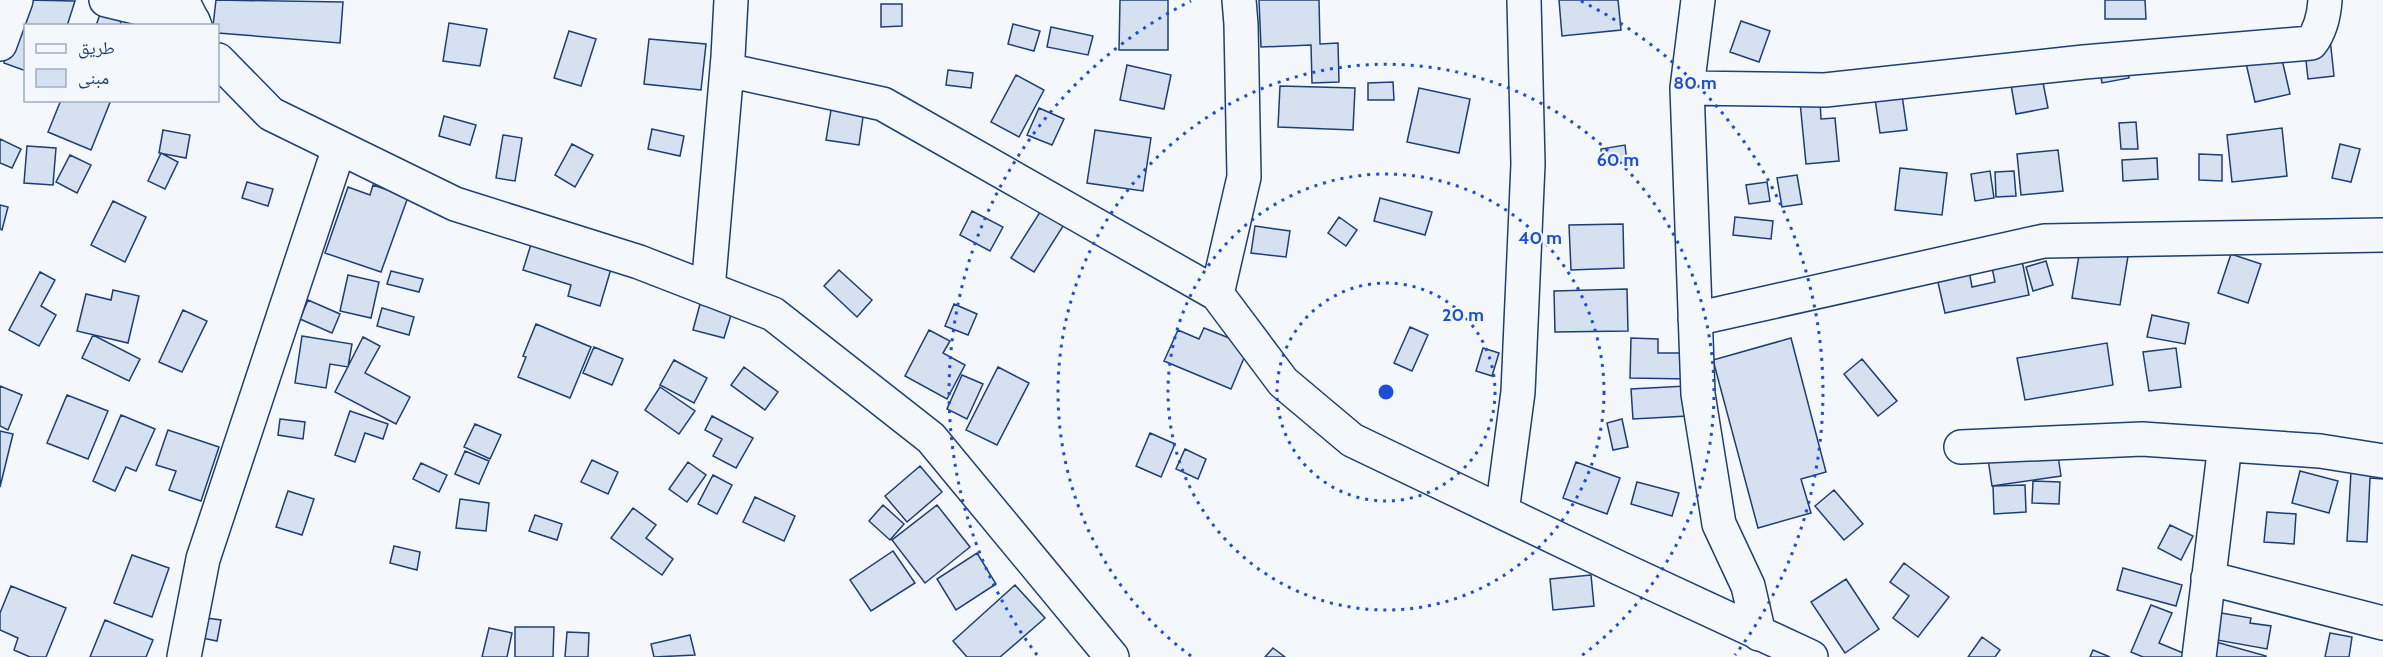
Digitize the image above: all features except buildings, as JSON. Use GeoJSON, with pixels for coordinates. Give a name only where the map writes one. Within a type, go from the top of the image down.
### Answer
{"type":"FeatureCollection","features":[{"type":"Feature","properties":{"kind":"street"},"geometry":{"type":"LineString","coordinates":[[0,44],[16,0]]}},
{"type":"Feature","properties":{"kind":"street"},"geometry":{"type":"LineString","coordinates":[[106,0],[190,16]]}},
{"type":"Feature","properties":{"kind":"street"},"geometry":{"type":"LineString","coordinates":[[708,289],[731,0]]}},
{"type":"Feature","properties":{"kind":"street"},"geometry":{"type":"LineString","coordinates":[[1216,294],[1244,177],[1239,0]]}},
{"type":"Feature","properties":{"kind":"street"},"geometry":{"type":"LineString","coordinates":[[1502,512],[1518,392],[1528,164],[1524,0]]}},
{"type":"Feature","properties":{"kind":"street"},"geometry":{"type":"LineString","coordinates":[[1698,0],[1687,88],[1698,394],[1719,524],[1748,586],[1759,634]]}},
{"type":"Feature","properties":{"kind":"street"},"geometry":{"type":"LineString","coordinates":[[1687,88],[1825,90],[2084,62],[2311,43],[2318,34],[2324,15],[2325,0]]}},
{"type":"Feature","properties":{"kind":"street"},"geometry":{"type":"LineString","coordinates":[[219,61],[271,114],[455,204],[639,262],[773,314],[930,438],[1112,657]]}},
{"type":"Feature","properties":{"kind":"street"},"geometry":{"type":"LineString","coordinates":[[727,70],[883,104],[1216,294],[1283,382],[1352,440],[1811,657]]}},
{"type":"Feature","properties":{"kind":"street"},"geometry":{"type":"LineString","coordinates":[[184,657],[203,559],[339,148]]}},
{"type":"Feature","properties":{"kind":"street"},"geometry":{"type":"LineString","coordinates":[[1695,320],[2044,241],[2383,235]]}},
{"type":"Feature","properties":{"kind":"street"},"geometry":{"type":"LineString","coordinates":[[1961,447],[2142,440],[2320,451],[2383,461]]}},
{"type":"Feature","properties":{"kind":"street"},"geometry":{"type":"LineString","coordinates":[[2199,657],[2225,445]]}},
{"type":"Feature","properties":{"kind":"street"},"geometry":{"type":"LineString","coordinates":[[2208,578],[2383,622]]}}]}
